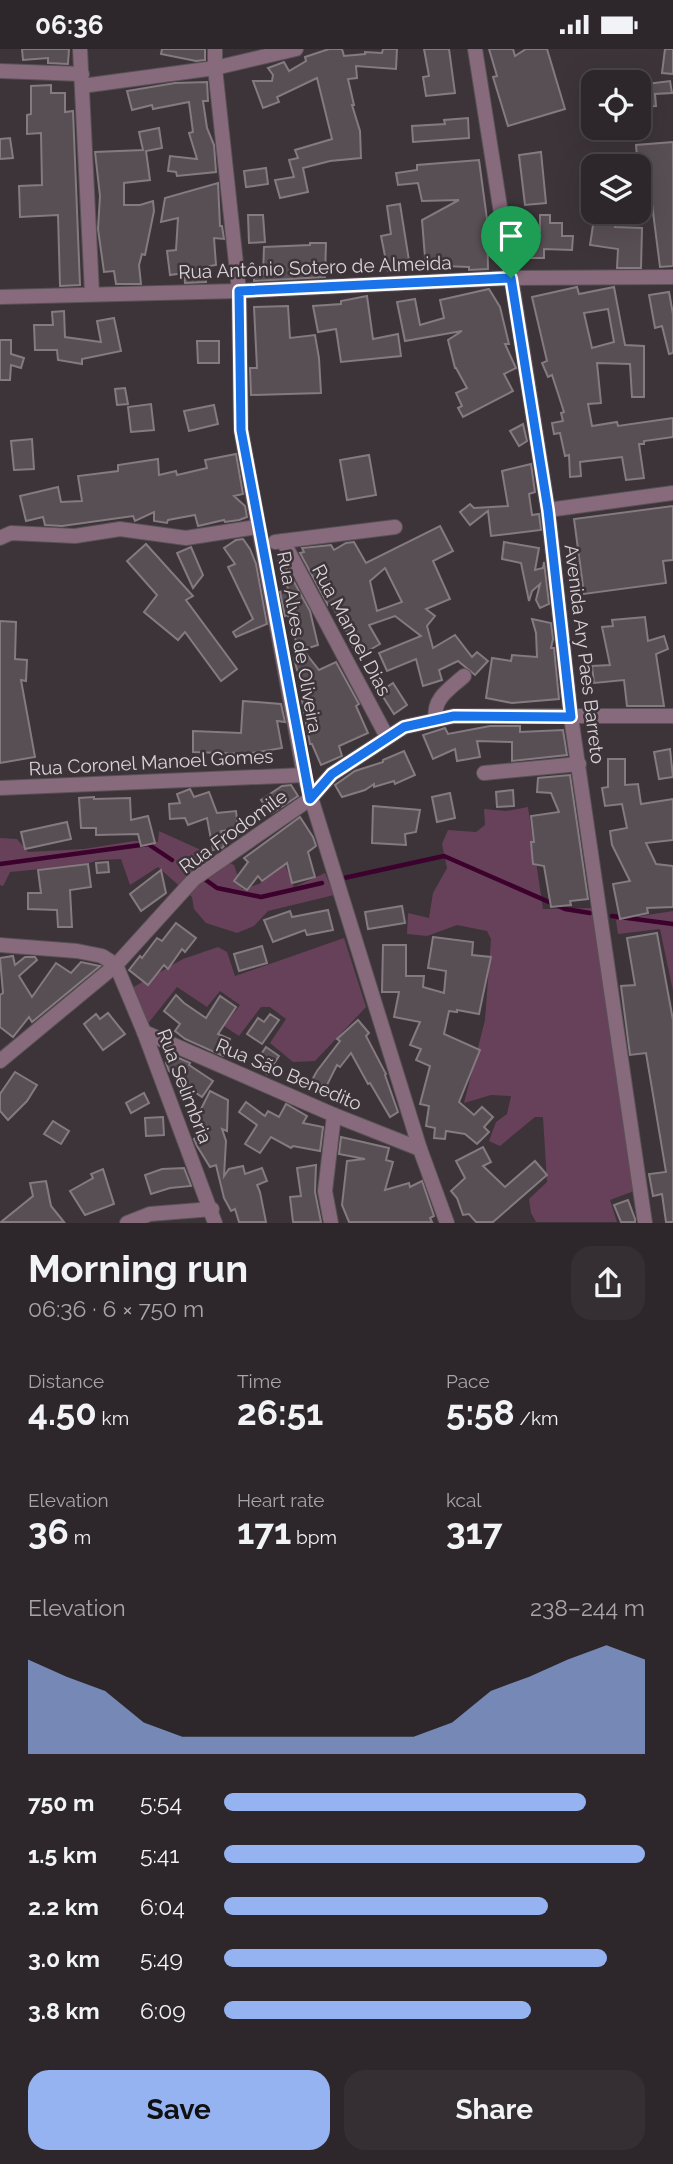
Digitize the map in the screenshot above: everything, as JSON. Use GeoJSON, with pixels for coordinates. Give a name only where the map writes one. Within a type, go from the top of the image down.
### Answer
{"type":"FeatureCollection","features":[{"type":"Feature","properties":{"kind":"street"},"geometry":{"type":"LineString","coordinates":[[80,49],[92,293]]}},
{"type":"Feature","properties":{"kind":"street","name":"Rua Alves de Oliveira"},"geometry":{"type":"LineString","coordinates":[[215,49],[239,291],[241,430],[304,775],[420,1149],[447,1223]]}},
{"type":"Feature","properties":{"kind":"street"},"geometry":{"type":"LineString","coordinates":[[0,71],[82,80],[215,68],[296,49]]}},
{"type":"Feature","properties":{"kind":"street","name":"Avenida Ary Paes Barreto"},"geometry":{"type":"LineString","coordinates":[[475,49],[548,510],[571,717],[645,1223]]}},
{"type":"Feature","properties":{"kind":"street","name":"Rua Antônio Sotero de Almeida"},"geometry":{"type":"LineString","coordinates":[[0,297],[239,291],[511,278],[673,277]]}},
{"type":"Feature","properties":{"kind":"street"},"geometry":{"type":"LineString","coordinates":[[548,510],[673,493]]}},
{"type":"Feature","properties":{"kind":"street"},"geometry":{"type":"LineString","coordinates":[[0,538],[11,533],[75,536],[120,529],[186,538],[257,527]]}},
{"type":"Feature","properties":{"kind":"street"},"geometry":{"type":"LineString","coordinates":[[263,544],[396,527]]}},
{"type":"Feature","properties":{"kind":"street","name":"Rua Manoel Dias"},"geometry":{"type":"LineString","coordinates":[[283,541],[387,737]]}},
{"type":"Feature","properties":{"kind":"street"},"geometry":{"type":"LineString","coordinates":[[436,718],[434,710],[439,699],[464,676]]}},
{"type":"Feature","properties":{"kind":"street","name":"Rua Frodomile"},"geometry":{"type":"LineString","coordinates":[[0,1061],[116,965],[194,879],[310,799],[332,774],[387,737],[404,727],[454,716],[571,717]]}},
{"type":"Feature","properties":{"kind":"street"},"geometry":{"type":"LineString","coordinates":[[571,717],[673,716]]}},
{"type":"Feature","properties":{"kind":"street"},"geometry":{"type":"LineString","coordinates":[[484,773],[579,764]]}},
{"type":"Feature","properties":{"kind":"street","name":"Rua Coronel Manoel Gomes"},"geometry":{"type":"LineString","coordinates":[[0,788],[304,775]]}},
{"type":"Feature","properties":{"kind":"street"},"geometry":{"type":"LineString","coordinates":[[0,945],[77,951],[102,956],[116,965]]}},
{"type":"Feature","properties":{"kind":"street","name":"Rua Selimbria"},"geometry":{"type":"LineString","coordinates":[[116,965],[214,1216]]}},
{"type":"Feature","properties":{"kind":"street","name":"Rua São Benedito"},"geometry":{"type":"LineString","coordinates":[[144,1032],[334,1115],[420,1149]]}},
{"type":"Feature","properties":{"kind":"street"},"geometry":{"type":"LineString","coordinates":[[331,1223],[325,1191],[334,1115]]}},
{"type":"Feature","properties":{"kind":"street"},"geometry":{"type":"LineString","coordinates":[[127,1223],[150,1214],[214,1216]]}},
{"type":"Feature","properties":{"kind":"shaded area"},"geometry":{"type":"Polygon","coordinates":[[[528,807],[543,909],[596,908],[634,1191],[610,1200],[617,1222],[536,1222],[531,1213],[529,1199],[547,1182],[543,1117],[535,1117],[500,1146],[489,1141],[496,1122],[507,1114],[511,1096],[491,1095],[464,1103],[485,1020],[491,939],[487,931],[457,925],[427,936],[407,934],[408,913],[429,918],[433,893],[447,868],[442,844],[448,830],[476,832],[485,825],[484,809],[506,811],[528,807]]]}},
{"type":"Feature","properties":{"kind":"shaded area"},"geometry":{"type":"Polygon","coordinates":[[[159,831],[234,865],[242,889],[259,884],[285,865],[294,887],[325,873],[334,895],[268,911],[254,926],[237,933],[206,923],[194,909],[192,897],[158,867],[130,885],[121,859],[10,872],[3,886],[0,885],[0,838],[17,839],[28,852],[84,849],[134,841],[158,842],[159,831]]]}},
{"type":"Feature","properties":{"kind":"shaded area"},"geometry":{"type":"Polygon","coordinates":[[[673,911],[673,991],[660,929],[618,934],[616,920],[673,911]]]}},
{"type":"Feature","properties":{"kind":"shaded area"},"geometry":{"type":"Polygon","coordinates":[[[344,938],[366,1007],[315,1061],[293,1062],[270,1043],[286,1019],[270,1007],[261,1007],[239,1036],[224,1026],[240,1005],[220,991],[207,1007],[177,987],[146,1026],[132,988],[183,959],[218,947],[227,952],[235,976],[344,938]]]}},
{"type":"Feature","properties":{"kind":"building"},"geometry":{"type":"Polygon","coordinates":[[[22,49],[69,49],[68,64],[48,63],[48,58],[23,60],[22,49]]]}},
{"type":"Feature","properties":{"kind":"building"},"geometry":{"type":"Polygon","coordinates":[[[162,49],[205,49],[205,60],[196,61],[161,54],[162,49]]]}},
{"type":"Feature","properties":{"kind":"building"},"geometry":{"type":"Polygon","coordinates":[[[329,49],[342,49],[344,56],[397,49],[396,69],[356,66],[357,78],[348,79],[360,131],[361,158],[330,161],[303,168],[308,192],[280,198],[275,180],[294,177],[289,160],[298,158],[295,150],[332,139],[317,78],[277,97],[279,102],[263,108],[253,81],[272,81],[273,75],[268,68],[284,62],[289,71],[306,61],[305,57],[329,49]]]}},
{"type":"Feature","properties":{"kind":"building"},"geometry":{"type":"Polygon","coordinates":[[[424,49],[449,49],[455,93],[426,96],[423,77],[429,76],[424,49]]]}},
{"type":"Feature","properties":{"kind":"building"},"geometry":{"type":"Polygon","coordinates":[[[489,49],[513,49],[515,56],[526,49],[547,49],[565,109],[508,126],[493,77],[497,76],[489,49]]]}},
{"type":"Feature","properties":{"kind":"building"},"geometry":{"type":"Polygon","coordinates":[[[665,49],[673,49],[673,74],[662,73],[665,49]]]}},
{"type":"Feature","properties":{"kind":"building"},"geometry":{"type":"Polygon","coordinates":[[[670,81],[672,93],[655,94],[656,106],[651,106],[651,83],[670,81]]]}},
{"type":"Feature","properties":{"kind":"building"},"geometry":{"type":"Polygon","coordinates":[[[207,82],[208,101],[203,101],[207,128],[214,145],[216,172],[177,176],[176,172],[168,171],[170,156],[197,159],[189,133],[193,132],[189,102],[153,109],[152,105],[132,110],[127,91],[175,83],[207,82]]]}},
{"type":"Feature","properties":{"kind":"building"},"geometry":{"type":"Polygon","coordinates":[[[51,85],[51,93],[65,93],[65,112],[73,111],[80,285],[60,286],[58,215],[20,217],[19,186],[42,185],[41,133],[27,134],[27,115],[31,114],[31,86],[51,85]]]}},
{"type":"Feature","properties":{"kind":"building"},"geometry":{"type":"Polygon","coordinates":[[[468,118],[469,138],[413,142],[412,126],[445,124],[444,120],[468,118]]]}},
{"type":"Feature","properties":{"kind":"building"},"geometry":{"type":"Polygon","coordinates":[[[159,128],[162,148],[146,151],[150,180],[124,183],[124,205],[140,205],[153,201],[154,211],[145,255],[142,254],[139,265],[141,284],[116,284],[114,271],[104,272],[98,229],[100,196],[95,152],[143,150],[139,132],[159,128]]]}},
{"type":"Feature","properties":{"kind":"building"},"geometry":{"type":"Polygon","coordinates":[[[10,138],[13,158],[0,159],[0,139],[10,138]]]}},
{"type":"Feature","properties":{"kind":"building"},"geometry":{"type":"Polygon","coordinates":[[[673,142],[673,266],[660,267],[651,196],[651,154],[637,154],[636,145],[673,142]]]}},
{"type":"Feature","properties":{"kind":"building"},"geometry":{"type":"Polygon","coordinates":[[[541,152],[546,203],[525,205],[519,155],[541,152]]]}},
{"type":"Feature","properties":{"kind":"building"},"geometry":{"type":"Polygon","coordinates":[[[479,160],[487,219],[488,269],[469,270],[469,267],[442,266],[442,269],[426,270],[422,220],[459,200],[422,201],[418,183],[398,185],[396,173],[417,170],[417,165],[479,160]]]}},
{"type":"Feature","properties":{"kind":"building"},"geometry":{"type":"Polygon","coordinates":[[[266,168],[268,184],[246,187],[244,171],[266,168]]]}},
{"type":"Feature","properties":{"kind":"building"},"geometry":{"type":"Polygon","coordinates":[[[218,183],[220,226],[224,239],[214,238],[216,265],[204,267],[206,282],[185,283],[184,273],[170,275],[167,251],[176,250],[178,218],[161,222],[165,198],[218,183]]]}},
{"type":"Feature","properties":{"kind":"building"},"geometry":{"type":"Polygon","coordinates":[[[400,204],[410,267],[388,271],[381,236],[391,234],[387,206],[400,204]]]}},
{"type":"Feature","properties":{"kind":"building"},"geometry":{"type":"Polygon","coordinates":[[[248,215],[263,215],[265,242],[249,243],[248,215]]]}},
{"type":"Feature","properties":{"kind":"building"},"geometry":{"type":"Polygon","coordinates":[[[540,215],[550,215],[550,223],[562,223],[562,236],[573,236],[572,250],[544,249],[544,258],[528,258],[528,245],[521,245],[520,231],[540,231],[540,215]]]}},
{"type":"Feature","properties":{"kind":"building"},"geometry":{"type":"Polygon","coordinates":[[[593,224],[642,228],[641,268],[617,268],[618,249],[590,245],[593,224]]]}},
{"type":"Feature","properties":{"kind":"building"},"geometry":{"type":"Polygon","coordinates":[[[326,243],[325,277],[254,281],[254,274],[263,274],[264,247],[326,243]]]}},
{"type":"Feature","properties":{"kind":"building"},"geometry":{"type":"Polygon","coordinates":[[[577,287],[579,294],[614,287],[625,345],[644,346],[644,397],[632,397],[630,364],[597,363],[601,403],[588,404],[592,426],[617,422],[618,426],[673,418],[673,437],[639,444],[644,478],[626,480],[622,457],[580,462],[581,476],[570,477],[569,455],[565,456],[560,433],[554,434],[552,423],[563,421],[561,413],[564,412],[552,375],[548,377],[542,363],[547,361],[532,297],[577,287]],[[608,309],[584,313],[592,348],[614,342],[608,309]]]}},
{"type":"Feature","properties":{"kind":"building"},"geometry":{"type":"Polygon","coordinates":[[[489,289],[500,307],[509,344],[505,344],[516,368],[504,374],[513,391],[463,417],[458,408],[462,406],[456,393],[467,388],[455,368],[448,340],[462,331],[405,341],[397,302],[415,299],[420,325],[444,318],[440,300],[489,289]]]}},
{"type":"Feature","properties":{"kind":"building"},"geometry":{"type":"Polygon","coordinates":[[[669,292],[673,314],[673,353],[669,354],[662,326],[655,328],[649,295],[669,292]]]}},
{"type":"Feature","properties":{"kind":"building"},"geometry":{"type":"Polygon","coordinates":[[[367,296],[373,339],[398,334],[401,356],[341,362],[336,329],[318,332],[313,306],[341,304],[341,301],[367,296]]]}},
{"type":"Feature","properties":{"kind":"building"},"geometry":{"type":"Polygon","coordinates":[[[288,306],[290,338],[315,335],[321,393],[251,395],[250,368],[257,368],[254,307],[288,306]]]}},
{"type":"Feature","properties":{"kind":"building"},"geometry":{"type":"Polygon","coordinates":[[[64,311],[65,337],[101,342],[97,321],[114,318],[121,351],[82,359],[82,364],[58,360],[57,350],[35,350],[34,325],[53,325],[52,312],[64,311]]]}},
{"type":"Feature","properties":{"kind":"building"},"geometry":{"type":"Polygon","coordinates":[[[0,340],[11,340],[11,354],[24,358],[21,368],[11,365],[10,380],[0,380],[0,340]]]}},
{"type":"Feature","properties":{"kind":"building"},"geometry":{"type":"Polygon","coordinates":[[[197,341],[219,341],[219,363],[198,363],[197,341]]]}},
{"type":"Feature","properties":{"kind":"building"},"geometry":{"type":"Polygon","coordinates":[[[125,388],[128,404],[117,405],[115,389],[125,388]]]}},
{"type":"Feature","properties":{"kind":"building"},"geometry":{"type":"Polygon","coordinates":[[[151,404],[154,430],[131,432],[128,407],[151,404]]]}},
{"type":"Feature","properties":{"kind":"building"},"geometry":{"type":"Polygon","coordinates":[[[214,405],[218,424],[189,431],[184,411],[214,405]]]}},
{"type":"Feature","properties":{"kind":"building"},"geometry":{"type":"Polygon","coordinates":[[[523,424],[527,441],[519,446],[510,431],[523,424]]]}},
{"type":"Feature","properties":{"kind":"building"},"geometry":{"type":"Polygon","coordinates":[[[32,439],[34,469],[14,470],[11,441],[32,439]]]}},
{"type":"Feature","properties":{"kind":"building"},"geometry":{"type":"Polygon","coordinates":[[[236,454],[243,494],[234,496],[245,506],[247,517],[239,520],[224,520],[198,526],[195,515],[168,520],[167,523],[154,521],[154,512],[135,521],[133,516],[62,526],[45,525],[43,517],[26,521],[20,496],[58,487],[61,502],[82,501],[78,476],[118,471],[118,465],[158,459],[159,475],[176,471],[177,475],[207,468],[205,460],[236,454]]]}},
{"type":"Feature","properties":{"kind":"building"},"geometry":{"type":"Polygon","coordinates":[[[369,455],[376,495],[347,500],[340,460],[369,455]]]}},
{"type":"Feature","properties":{"kind":"building"},"geometry":{"type":"Polygon","coordinates":[[[531,464],[535,492],[529,494],[532,515],[539,514],[541,530],[491,536],[488,511],[470,525],[460,512],[470,504],[474,508],[508,506],[502,471],[531,464]]]}},
{"type":"Feature","properties":{"kind":"building"},"geometry":{"type":"Polygon","coordinates":[[[673,506],[673,560],[663,561],[666,583],[584,594],[574,519],[673,506]]]}},
{"type":"Feature","properties":{"kind":"building"},"geometry":{"type":"Polygon","coordinates":[[[440,526],[453,551],[433,561],[450,599],[426,609],[435,616],[427,626],[433,648],[455,635],[472,657],[477,652],[488,661],[475,675],[458,661],[439,670],[442,680],[423,686],[416,659],[387,671],[379,653],[421,636],[395,616],[369,625],[380,644],[359,656],[350,642],[341,615],[338,617],[331,603],[328,605],[300,553],[304,552],[302,548],[331,545],[334,550],[354,542],[366,563],[440,526]],[[385,568],[370,581],[377,611],[402,602],[385,568]]]}},
{"type":"Feature","properties":{"kind":"building"},"geometry":{"type":"Polygon","coordinates":[[[243,539],[256,564],[267,624],[236,637],[233,632],[253,619],[228,567],[235,564],[224,548],[243,539]]]}},
{"type":"Feature","properties":{"kind":"building"},"geometry":{"type":"Polygon","coordinates":[[[504,542],[539,548],[535,570],[543,568],[544,562],[549,604],[540,608],[536,600],[540,584],[532,591],[529,601],[521,563],[502,559],[504,542]]]}},
{"type":"Feature","properties":{"kind":"building"},"geometry":{"type":"Polygon","coordinates":[[[146,544],[193,596],[186,600],[237,669],[221,681],[185,632],[178,640],[144,612],[157,595],[127,561],[146,544]]]}},
{"type":"Feature","properties":{"kind":"building"},"geometry":{"type":"Polygon","coordinates":[[[191,547],[203,575],[193,588],[177,553],[191,547]]]}},
{"type":"Feature","properties":{"kind":"building"},"geometry":{"type":"Polygon","coordinates":[[[282,560],[310,611],[318,645],[299,651],[288,615],[285,616],[280,592],[288,589],[278,561],[282,560]]]}},
{"type":"Feature","properties":{"kind":"building"},"geometry":{"type":"Polygon","coordinates":[[[645,617],[648,641],[664,636],[668,649],[656,654],[664,706],[627,706],[624,680],[594,683],[592,666],[610,665],[602,627],[613,626],[612,620],[645,617]]]}},
{"type":"Feature","properties":{"kind":"building"},"geometry":{"type":"Polygon","coordinates":[[[532,619],[551,623],[551,648],[554,648],[559,699],[512,703],[486,698],[492,658],[511,661],[512,655],[537,657],[536,633],[532,619]]]}},
{"type":"Feature","properties":{"kind":"building"},"geometry":{"type":"Polygon","coordinates":[[[0,621],[16,622],[15,659],[27,660],[26,681],[21,680],[35,757],[0,763],[0,621]]]}},
{"type":"Feature","properties":{"kind":"building"},"geometry":{"type":"Polygon","coordinates":[[[304,651],[319,670],[336,662],[359,704],[356,706],[368,733],[339,746],[342,756],[321,765],[310,744],[302,700],[310,699],[308,685],[297,670],[294,658],[304,651]]]}},
{"type":"Feature","properties":{"kind":"building"},"geometry":{"type":"Polygon","coordinates":[[[393,683],[407,705],[394,714],[380,692],[393,683]]]}},
{"type":"Feature","properties":{"kind":"building"},"geometry":{"type":"Polygon","coordinates":[[[243,701],[281,704],[285,722],[277,721],[282,748],[246,754],[193,752],[193,731],[241,733],[243,701]]]}},
{"type":"Feature","properties":{"kind":"building"},"geometry":{"type":"Polygon","coordinates":[[[490,726],[520,726],[520,732],[563,730],[567,755],[512,761],[512,742],[477,741],[480,757],[457,761],[455,749],[433,759],[423,735],[445,728],[448,734],[490,726]]]}},
{"type":"Feature","properties":{"kind":"building"},"geometry":{"type":"Polygon","coordinates":[[[670,749],[673,777],[659,779],[654,752],[670,749]]]}},
{"type":"Feature","properties":{"kind":"building"},"geometry":{"type":"Polygon","coordinates":[[[404,751],[415,775],[395,784],[394,781],[374,787],[374,784],[365,790],[342,797],[335,785],[355,771],[383,762],[404,751]]]}},
{"type":"Feature","properties":{"kind":"building"},"geometry":{"type":"Polygon","coordinates":[[[608,759],[625,759],[625,785],[638,784],[641,804],[673,799],[673,840],[646,843],[656,864],[673,866],[673,907],[647,908],[648,913],[620,919],[613,884],[630,881],[612,845],[610,831],[627,828],[622,804],[605,806],[602,788],[608,787],[608,759]]]}},
{"type":"Feature","properties":{"kind":"building"},"geometry":{"type":"Polygon","coordinates":[[[570,775],[588,899],[570,901],[571,905],[551,907],[544,866],[533,864],[531,816],[559,812],[551,793],[537,792],[538,778],[570,775]]]}},
{"type":"Feature","properties":{"kind":"building"},"geometry":{"type":"Polygon","coordinates":[[[291,785],[298,796],[271,814],[261,800],[282,786],[291,785]]]}},
{"type":"Feature","properties":{"kind":"building"},"geometry":{"type":"Polygon","coordinates":[[[190,789],[194,797],[209,792],[217,813],[236,811],[238,829],[221,831],[224,846],[222,848],[213,850],[207,818],[188,825],[185,818],[170,819],[169,804],[180,803],[177,794],[190,789]]]}},
{"type":"Feature","properties":{"kind":"building"},"geometry":{"type":"Polygon","coordinates":[[[513,790],[514,806],[497,807],[496,792],[513,790]]]}},
{"type":"Feature","properties":{"kind":"building"},"geometry":{"type":"Polygon","coordinates":[[[450,793],[455,818],[437,822],[432,797],[450,793]]]}},
{"type":"Feature","properties":{"kind":"building"},"geometry":{"type":"Polygon","coordinates":[[[79,798],[130,798],[131,820],[148,816],[155,843],[141,846],[138,834],[96,835],[96,828],[81,828],[79,798]]]}},
{"type":"Feature","properties":{"kind":"building"},"geometry":{"type":"Polygon","coordinates":[[[373,806],[420,810],[416,832],[405,834],[406,845],[372,843],[373,806]]]}},
{"type":"Feature","properties":{"kind":"building"},"geometry":{"type":"Polygon","coordinates":[[[300,817],[316,846],[308,852],[315,877],[292,883],[287,863],[262,881],[258,876],[247,890],[234,881],[248,862],[244,858],[300,817]]]}},
{"type":"Feature","properties":{"kind":"building"},"geometry":{"type":"Polygon","coordinates":[[[67,822],[71,839],[25,849],[21,832],[67,822]]]}},
{"type":"Feature","properties":{"kind":"building"},"geometry":{"type":"Polygon","coordinates":[[[108,862],[109,872],[97,873],[96,863],[108,862]]]}},
{"type":"Feature","properties":{"kind":"building"},"geometry":{"type":"Polygon","coordinates":[[[88,864],[91,887],[70,890],[72,927],[58,927],[57,910],[28,909],[28,893],[41,893],[38,870],[88,864]]]}},
{"type":"Feature","properties":{"kind":"building"},"geometry":{"type":"Polygon","coordinates":[[[161,870],[166,893],[141,911],[130,894],[161,870]]]}},
{"type":"Feature","properties":{"kind":"building"},"geometry":{"type":"Polygon","coordinates":[[[402,906],[405,923],[368,929],[365,912],[402,906]]]}},
{"type":"Feature","properties":{"kind":"building"},"geometry":{"type":"Polygon","coordinates":[[[328,910],[333,930],[307,935],[305,930],[273,942],[264,920],[290,911],[292,917],[328,910]]]}},
{"type":"Feature","properties":{"kind":"building"},"geometry":{"type":"Polygon","coordinates":[[[176,923],[196,938],[185,952],[182,949],[168,969],[164,965],[148,985],[129,970],[157,938],[162,941],[176,923]]]}},
{"type":"Feature","properties":{"kind":"building"},"geometry":{"type":"Polygon","coordinates":[[[657,933],[673,1020],[673,1222],[666,1222],[662,1194],[653,1196],[649,1174],[666,1172],[646,1053],[630,1055],[621,986],[635,985],[627,938],[657,933]]]}},
{"type":"Feature","properties":{"kind":"building"},"geometry":{"type":"Polygon","coordinates":[[[433,937],[473,942],[472,955],[491,957],[479,1014],[449,1011],[444,1034],[480,1050],[459,1102],[474,1115],[482,1107],[493,1117],[484,1127],[489,1132],[477,1144],[465,1134],[446,1131],[445,1139],[434,1138],[435,1128],[426,1126],[429,1106],[420,1104],[430,1066],[416,1060],[421,1049],[410,1045],[420,1022],[394,1017],[399,992],[382,992],[383,945],[406,945],[406,976],[424,976],[423,987],[444,993],[446,971],[428,968],[433,937]]]}},
{"type":"Feature","properties":{"kind":"building"},"geometry":{"type":"Polygon","coordinates":[[[262,946],[267,963],[239,971],[234,954],[262,946]]]}},
{"type":"Feature","properties":{"kind":"building"},"geometry":{"type":"Polygon","coordinates":[[[13,956],[15,965],[25,957],[35,957],[37,960],[19,976],[32,997],[56,963],[71,973],[81,962],[100,966],[32,1022],[29,1017],[13,1037],[0,1027],[0,995],[3,993],[0,958],[13,956]]]}},
{"type":"Feature","properties":{"kind":"building"},"geometry":{"type":"Polygon","coordinates":[[[176,995],[206,1018],[220,996],[236,1007],[218,1034],[230,1039],[223,1056],[185,1039],[175,1031],[180,1024],[164,1011],[176,995]]]}},
{"type":"Feature","properties":{"kind":"building"},"geometry":{"type":"Polygon","coordinates":[[[108,1013],[125,1034],[103,1050],[84,1024],[96,1014],[100,1019],[108,1013]]]}},
{"type":"Feature","properties":{"kind":"building"},"geometry":{"type":"Polygon","coordinates":[[[270,1014],[279,1020],[262,1044],[247,1034],[258,1018],[264,1022],[270,1014]]]}},
{"type":"Feature","properties":{"kind":"building"},"geometry":{"type":"Polygon","coordinates":[[[358,1020],[369,1033],[366,1036],[386,1074],[398,1112],[390,1117],[351,1053],[340,1067],[337,1065],[326,1087],[312,1080],[340,1041],[337,1039],[358,1020]]]}},
{"type":"Feature","properties":{"kind":"building"},"geometry":{"type":"Polygon","coordinates":[[[266,1047],[279,1056],[267,1074],[254,1065],[266,1047]]]}},
{"type":"Feature","properties":{"kind":"building"},"geometry":{"type":"Polygon","coordinates":[[[172,1055],[190,1063],[189,1065],[213,1081],[202,1097],[169,1071],[166,1063],[172,1055]]]}},
{"type":"Feature","properties":{"kind":"building"},"geometry":{"type":"Polygon","coordinates":[[[15,1072],[37,1085],[27,1101],[8,1120],[0,1111],[0,1094],[15,1072]]]}},
{"type":"Feature","properties":{"kind":"building"},"geometry":{"type":"Polygon","coordinates":[[[210,1091],[228,1100],[227,1131],[222,1129],[226,1141],[224,1176],[229,1169],[243,1166],[245,1174],[262,1168],[267,1181],[257,1185],[266,1222],[239,1222],[235,1209],[231,1211],[224,1198],[216,1165],[210,1167],[194,1139],[200,1136],[201,1109],[210,1091]]]}},
{"type":"Feature","properties":{"kind":"building"},"geometry":{"type":"Polygon","coordinates":[[[144,1093],[149,1103],[131,1113],[126,1103],[144,1093]]]}},
{"type":"Feature","properties":{"kind":"building"},"geometry":{"type":"Polygon","coordinates":[[[246,1102],[265,1116],[268,1111],[279,1117],[286,1104],[307,1116],[303,1123],[323,1127],[320,1151],[293,1146],[291,1148],[271,1137],[260,1153],[245,1144],[257,1125],[239,1112],[246,1102]]]}},
{"type":"Feature","properties":{"kind":"building"},"geometry":{"type":"Polygon","coordinates":[[[163,1117],[164,1135],[146,1136],[145,1118],[163,1117]]]}},
{"type":"Feature","properties":{"kind":"building"},"geometry":{"type":"Polygon","coordinates":[[[53,1121],[69,1131],[61,1144],[44,1134],[53,1121]]]}},
{"type":"Feature","properties":{"kind":"building"},"geometry":{"type":"Polygon","coordinates":[[[341,1137],[389,1148],[386,1160],[393,1162],[385,1190],[409,1183],[410,1187],[422,1181],[434,1216],[430,1218],[432,1222],[349,1222],[342,1205],[347,1161],[365,1159],[339,1154],[341,1137]]]}},
{"type":"Feature","properties":{"kind":"building"},"geometry":{"type":"Polygon","coordinates":[[[483,1147],[491,1162],[483,1166],[505,1187],[535,1161],[547,1175],[493,1222],[476,1222],[469,1214],[463,1215],[457,1198],[451,1191],[465,1178],[456,1161],[483,1147]]]}},
{"type":"Feature","properties":{"kind":"building"},"geometry":{"type":"Polygon","coordinates":[[[316,1165],[315,1192],[321,1222],[293,1222],[290,1197],[301,1196],[297,1168],[316,1165]]]}},
{"type":"Feature","properties":{"kind":"building"},"geometry":{"type":"Polygon","coordinates":[[[184,1168],[191,1186],[170,1188],[151,1194],[145,1175],[162,1169],[184,1168]]]}},
{"type":"Feature","properties":{"kind":"building"},"geometry":{"type":"Polygon","coordinates":[[[103,1169],[114,1204],[85,1215],[70,1191],[93,1178],[91,1174],[103,1169]]]}},
{"type":"Feature","properties":{"kind":"building"},"geometry":{"type":"Polygon","coordinates":[[[46,1181],[51,1206],[64,1222],[1,1222],[33,1196],[30,1183],[46,1181]]]}},
{"type":"Feature","properties":{"kind":"building"},"geometry":{"type":"Polygon","coordinates":[[[628,1200],[635,1222],[621,1222],[614,1205],[628,1200]]]}},
{"type":"Feature","properties":{"kind":"waterway"},"geometry":{"type":"LineString","coordinates":[[0,864],[148,844],[172,860]]}},
{"type":"Feature","properties":{"kind":"waterway"},"geometry":{"type":"LineString","coordinates":[[344,878],[444,856],[565,909],[590,913]]}},
{"type":"Feature","properties":{"kind":"waterway"},"geometry":{"type":"LineString","coordinates":[[203,878],[217,888],[261,897],[322,883]]}},
{"type":"Feature","properties":{"kind":"waterway"},"geometry":{"type":"LineString","coordinates":[[612,916],[673,924]]}},
{"type":"Feature","properties":{"kind":"route"},"geometry":{"type":"LineString","coordinates":[[511,278],[548,510],[571,717],[454,716],[404,727],[332,774],[310,799],[263,544],[257,527],[241,430],[239,291],[511,278]]}}]}
